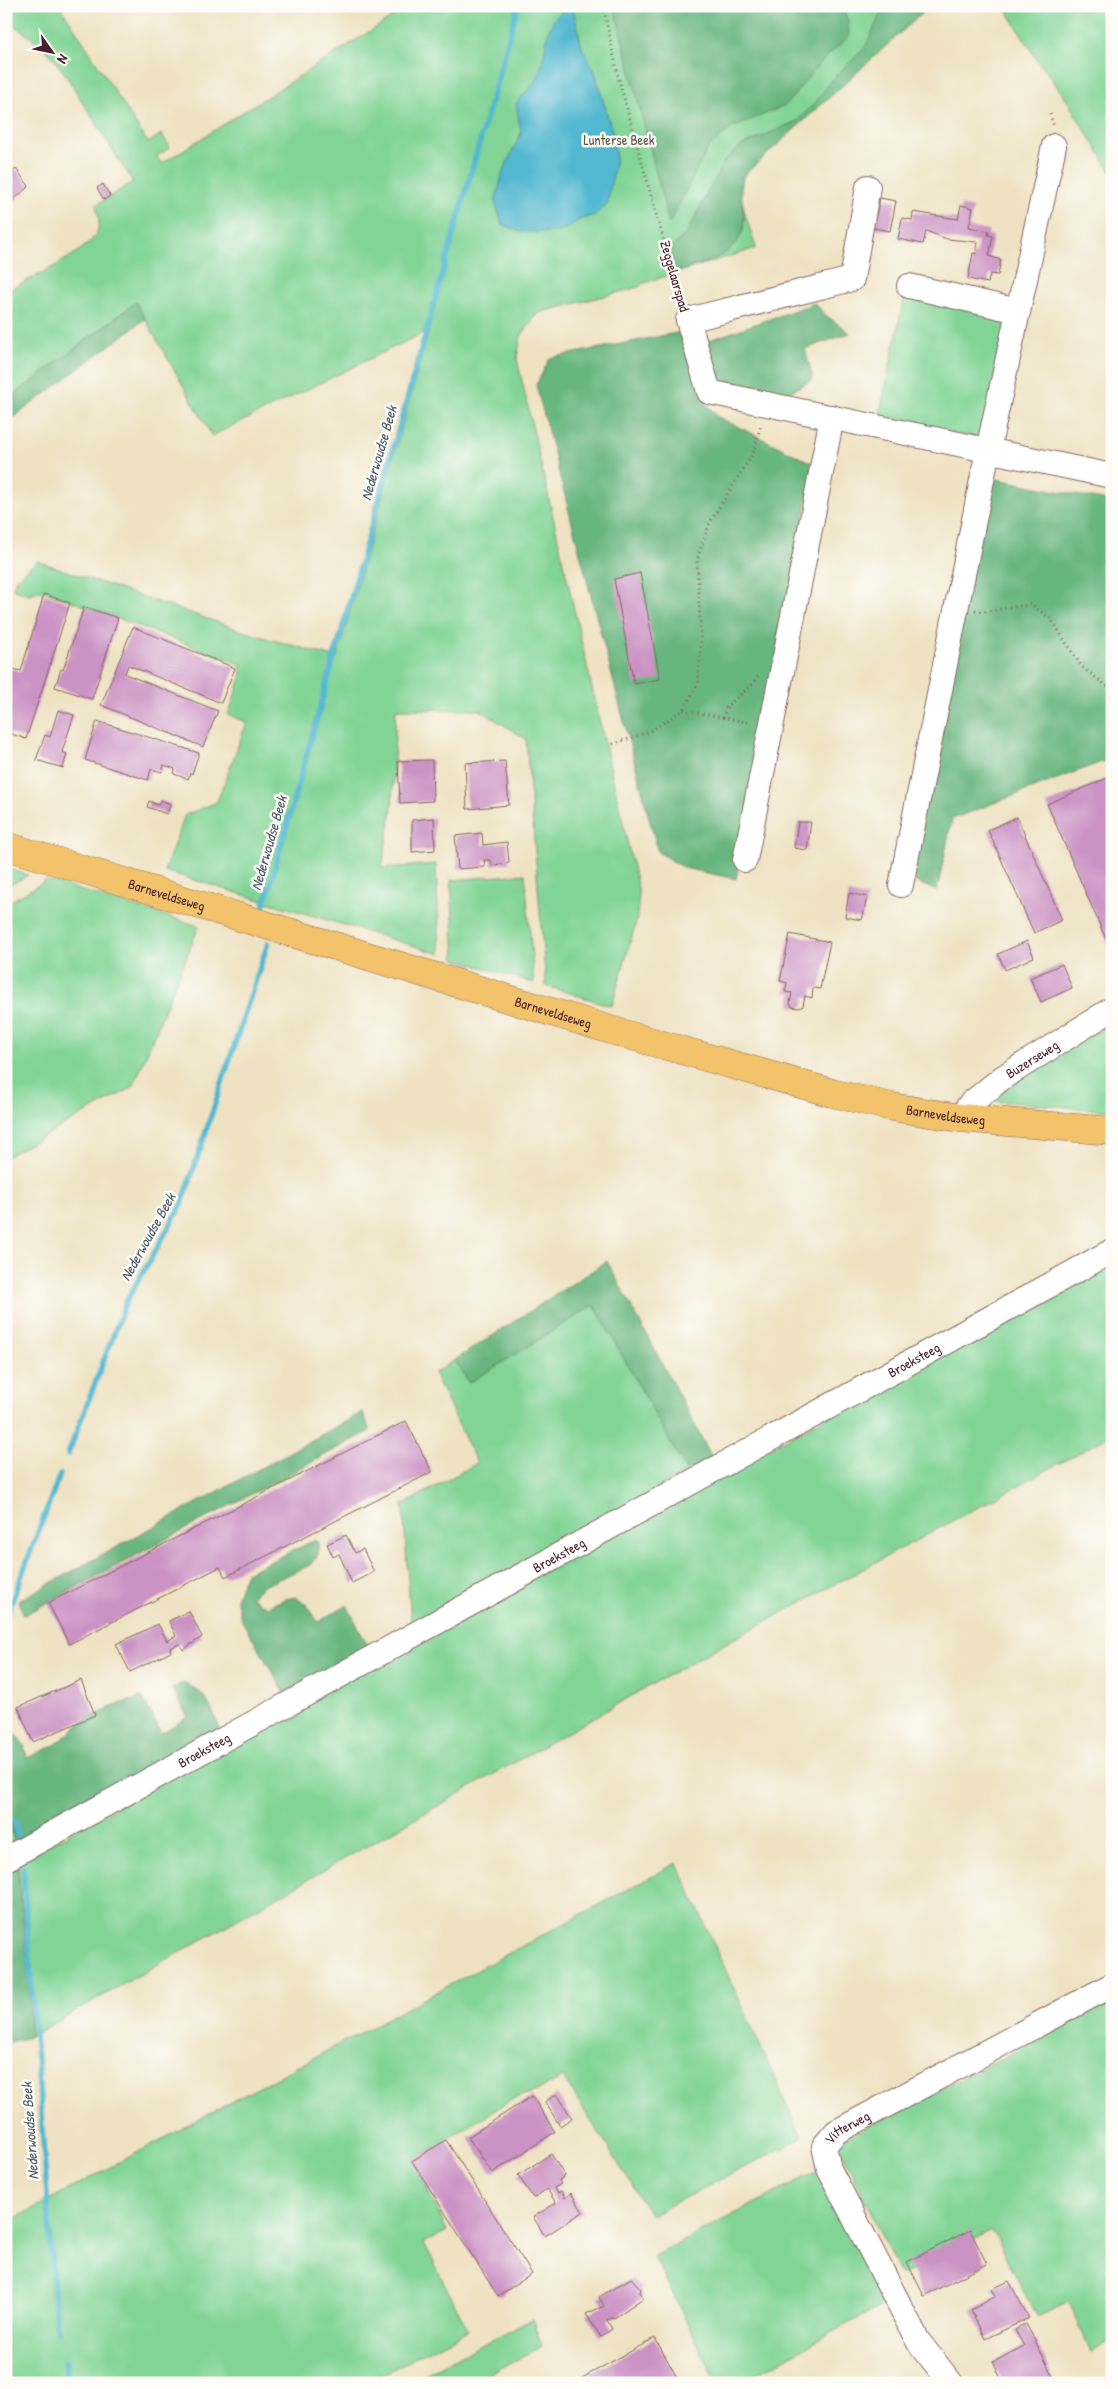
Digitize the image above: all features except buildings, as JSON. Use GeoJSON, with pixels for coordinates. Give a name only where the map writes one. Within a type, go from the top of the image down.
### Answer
{"type":"FeatureCollection","features":[{"type":"Feature","properties":{"kind":"main road","name":"Barneveldseweg"},"geometry":{"type":"LineString","coordinates":[[6,846],[614,1031],[813,1088],[892,1107],[960,1118],[1112,1131]]}},
{"type":"Feature","properties":{"kind":"street"},"geometry":{"type":"LineString","coordinates":[[901,885],[988,450],[1054,146]]}},
{"type":"Feature","properties":{"kind":"street","name":"Zeggelaarspad"},"geometry":{"type":"LineString","coordinates":[[688,320],[852,279],[868,187]]}},
{"type":"Feature","properties":{"kind":"street"},"geometry":{"type":"LineString","coordinates":[[909,286],[1018,311]]}},
{"type":"Feature","properties":{"kind":"street"},"geometry":{"type":"LineString","coordinates":[[688,320],[709,392],[1112,476]]}},
{"type":"Feature","properties":{"kind":"street"},"geometry":{"type":"LineString","coordinates":[[746,860],[832,417]]}},
{"type":"Feature","properties":{"kind":"street","name":"Buzerseweg"},"geometry":{"type":"LineString","coordinates":[[960,1118],[970,1104],[1002,1078],[1112,1009]]}},
{"type":"Feature","properties":{"kind":"street","name":"Broeksteeg"},"geometry":{"type":"LineString","coordinates":[[6,1859],[1112,1251]]}},
{"type":"Feature","properties":{"kind":"street","name":"Vitterweg"},"geometry":{"type":"LineString","coordinates":[[951,2383],[918,2340],[829,2169],[824,2146],[836,2132],[1112,1985]]}},
{"type":"Feature","properties":{"kind":"path","name":"Zeggelaarspad"},"geometry":{"type":"LineString","coordinates":[[603,6],[619,80],[680,298],[688,320]]}},
{"type":"Feature","properties":{"kind":"path"},"geometry":{"type":"LineString","coordinates":[[613,744],[649,732],[683,710],[698,684],[701,640],[697,560],[710,522],[753,454],[767,404]]}},
{"type":"Feature","properties":{"kind":"path"},"geometry":{"type":"LineString","coordinates":[[957,606],[982,612],[1031,604],[1051,619],[1082,667],[1112,690]]}},
{"type":"Feature","properties":{"kind":"path"},"geometry":{"type":"LineString","coordinates":[[683,710],[771,727]]}},
{"type":"Feature","properties":{"kind":"green space","name":"Lunterse Beek"},"geometry":{"type":"Polygon","coordinates":[[[6,6],[60,6],[148,143],[161,134],[170,147],[157,156],[161,164],[410,6],[928,6],[744,175],[742,184],[743,202],[756,248],[641,284],[639,287],[538,313],[521,336],[517,359],[638,889],[638,915],[612,1006],[546,986],[526,739],[480,710],[396,709],[392,808],[382,868],[436,864],[440,954],[164,871],[185,815],[217,802],[247,722],[228,715],[242,675],[240,664],[42,590],[29,594],[13,589],[16,579],[37,561],[252,634],[337,658],[429,330],[212,436],[136,303],[6,401],[6,292],[70,257],[92,240],[99,225],[96,205],[133,182],[65,74],[48,52],[21,30],[6,21],[6,6]]]}},
{"type":"Feature","properties":{"kind":"green space"},"geometry":{"type":"Polygon","coordinates":[[[614,6],[842,6],[848,21],[849,36],[819,64],[786,105],[730,129],[708,148],[669,224],[614,6]]]}},
{"type":"Feature","properties":{"kind":"green space"},"geometry":{"type":"Polygon","coordinates":[[[884,6],[930,6],[742,177],[739,192],[744,215],[743,229],[738,241],[730,250],[707,262],[668,274],[672,259],[671,248],[686,234],[724,161],[741,146],[797,121],[815,103],[834,77],[865,48],[884,6]]]}},
{"type":"Feature","properties":{"kind":"green space"},"geometry":{"type":"Polygon","coordinates":[[[1004,6],[1112,6],[1112,173],[1064,96],[1036,58],[1004,6]]]}},
{"type":"Feature","properties":{"kind":"green space"},"geometry":{"type":"Polygon","coordinates":[[[905,294],[1011,316],[984,438],[878,422],[905,294]]]}},
{"type":"Feature","properties":{"kind":"green space"},"geometry":{"type":"Polygon","coordinates":[[[136,302],[145,319],[6,423],[6,401],[136,302]]]}},
{"type":"Feature","properties":{"kind":"green space"},"geometry":{"type":"Polygon","coordinates":[[[815,303],[823,313],[850,333],[805,349],[813,379],[778,399],[714,387],[704,342],[815,303]]]}},
{"type":"Feature","properties":{"kind":"green space"},"geometry":{"type":"Polygon","coordinates":[[[681,332],[703,401],[718,417],[814,464],[736,879],[684,868],[658,852],[536,385],[550,358],[681,332]]]}},
{"type":"Feature","properties":{"kind":"green space"},"geometry":{"type":"Polygon","coordinates":[[[992,478],[1112,502],[1112,758],[952,819],[937,891],[907,878],[992,478]]]}},
{"type":"Feature","properties":{"kind":"green space"},"geometry":{"type":"Polygon","coordinates":[[[6,868],[28,875],[6,887],[6,868]]]}},
{"type":"Feature","properties":{"kind":"green space"},"geometry":{"type":"Polygon","coordinates":[[[525,874],[534,983],[455,959],[451,880],[525,874]]]}},
{"type":"Feature","properties":{"kind":"green space"},"geometry":{"type":"Polygon","coordinates":[[[47,880],[199,926],[133,1087],[6,1157],[6,904],[47,880]]]}},
{"type":"Feature","properties":{"kind":"green space"},"geometry":{"type":"Polygon","coordinates":[[[1112,1022],[1112,1111],[987,1100],[1112,1022]]]}},
{"type":"Feature","properties":{"kind":"green space"},"geometry":{"type":"Polygon","coordinates":[[[1112,1259],[1112,1435],[711,1651],[30,2037],[30,1987],[17,1862],[1112,1259]]]}},
{"type":"Feature","properties":{"kind":"green space"},"geometry":{"type":"Polygon","coordinates":[[[607,1261],[712,1457],[687,1472],[594,1305],[469,1383],[455,1360],[607,1261]]]}},
{"type":"Feature","properties":{"kind":"green space"},"geometry":{"type":"Polygon","coordinates":[[[594,1304],[687,1472],[411,1624],[403,1505],[477,1463],[434,1373],[455,1360],[469,1383],[594,1304]]]}},
{"type":"Feature","properties":{"kind":"green space"},"geometry":{"type":"Polygon","coordinates":[[[363,1412],[370,1431],[24,1615],[18,1601],[363,1412]]]}},
{"type":"Feature","properties":{"kind":"green space"},"geometry":{"type":"Polygon","coordinates":[[[315,1540],[319,1543],[318,1555],[310,1565],[263,1586],[251,1597],[267,1607],[285,1599],[296,1597],[307,1605],[318,1622],[347,1605],[368,1647],[285,1693],[241,1619],[236,1598],[246,1573],[315,1540]]]}},
{"type":"Feature","properties":{"kind":"green space"},"geometry":{"type":"Polygon","coordinates":[[[182,1683],[197,1690],[207,1700],[220,1729],[14,1842],[6,1795],[6,1736],[14,1732],[24,1745],[27,1758],[55,1745],[81,1723],[115,1705],[142,1697],[161,1733],[188,1717],[172,1689],[182,1683]]]}},
{"type":"Feature","properties":{"kind":"green space"},"geometry":{"type":"Polygon","coordinates":[[[6,1795],[14,1842],[6,1847],[6,1795]]]}},
{"type":"Feature","properties":{"kind":"green space"},"geometry":{"type":"Polygon","coordinates":[[[17,1862],[30,1987],[30,2037],[6,2043],[6,1868],[17,1862]]]}},
{"type":"Feature","properties":{"kind":"green space"},"geometry":{"type":"Polygon","coordinates":[[[677,1863],[802,2138],[651,2215],[563,2077],[539,2090],[513,2099],[414,2160],[447,2231],[424,2243],[468,2330],[366,2383],[6,2383],[6,2223],[677,1863]]]}},
{"type":"Feature","properties":{"kind":"green space"},"geometry":{"type":"Polygon","coordinates":[[[1112,2002],[1112,2341],[1091,2352],[1069,2302],[1037,2317],[992,2230],[901,2276],[837,2142],[1112,2002]]]}},
{"type":"Feature","properties":{"kind":"green space"},"geometry":{"type":"Polygon","coordinates":[[[819,2170],[885,2304],[740,2383],[717,2383],[654,2256],[819,2170]]]}},
{"type":"Feature","properties":{"kind":"green space"},"geometry":{"type":"Polygon","coordinates":[[[532,2319],[542,2346],[473,2383],[407,2383],[532,2319]]]}},
{"type":"Feature","properties":{"kind":"water"},"geometry":{"type":"Polygon","coordinates":[[[570,7],[574,12],[582,48],[594,69],[612,131],[616,158],[607,204],[595,215],[581,219],[560,232],[521,232],[502,224],[495,202],[503,172],[521,133],[516,103],[537,78],[541,69],[547,38],[554,20],[561,12],[570,7]]]}},
{"type":"Feature","properties":{"kind":"waterway","name":"Nederwoudse Beek"},"geometry":{"type":"LineString","coordinates":[[264,906],[518,6]]}},
{"type":"Feature","properties":{"kind":"waterway","name":"Nederwoudse Beek"},"geometry":{"type":"LineString","coordinates":[[68,1454],[126,1302],[182,1204],[268,943]]}},
{"type":"Feature","properties":{"kind":"waterway","name":"Nederwoudse Beek"},"geometry":{"type":"LineString","coordinates":[[6,1617],[60,1474]]}},
{"type":"Feature","properties":{"kind":"waterway","name":"Nederwoudse Beek"},"geometry":{"type":"LineString","coordinates":[[6,1815],[15,1823],[17,1835]]}},
{"type":"Feature","properties":{"kind":"waterway","name":"Nederwoudse Beek"},"geometry":{"type":"LineString","coordinates":[[23,1868],[57,2332]]}},
{"type":"Feature","properties":{"kind":"waterway","name":"Nederwoudse Beek"},"geometry":{"type":"LineString","coordinates":[[65,2362],[68,2383]]}}]}
